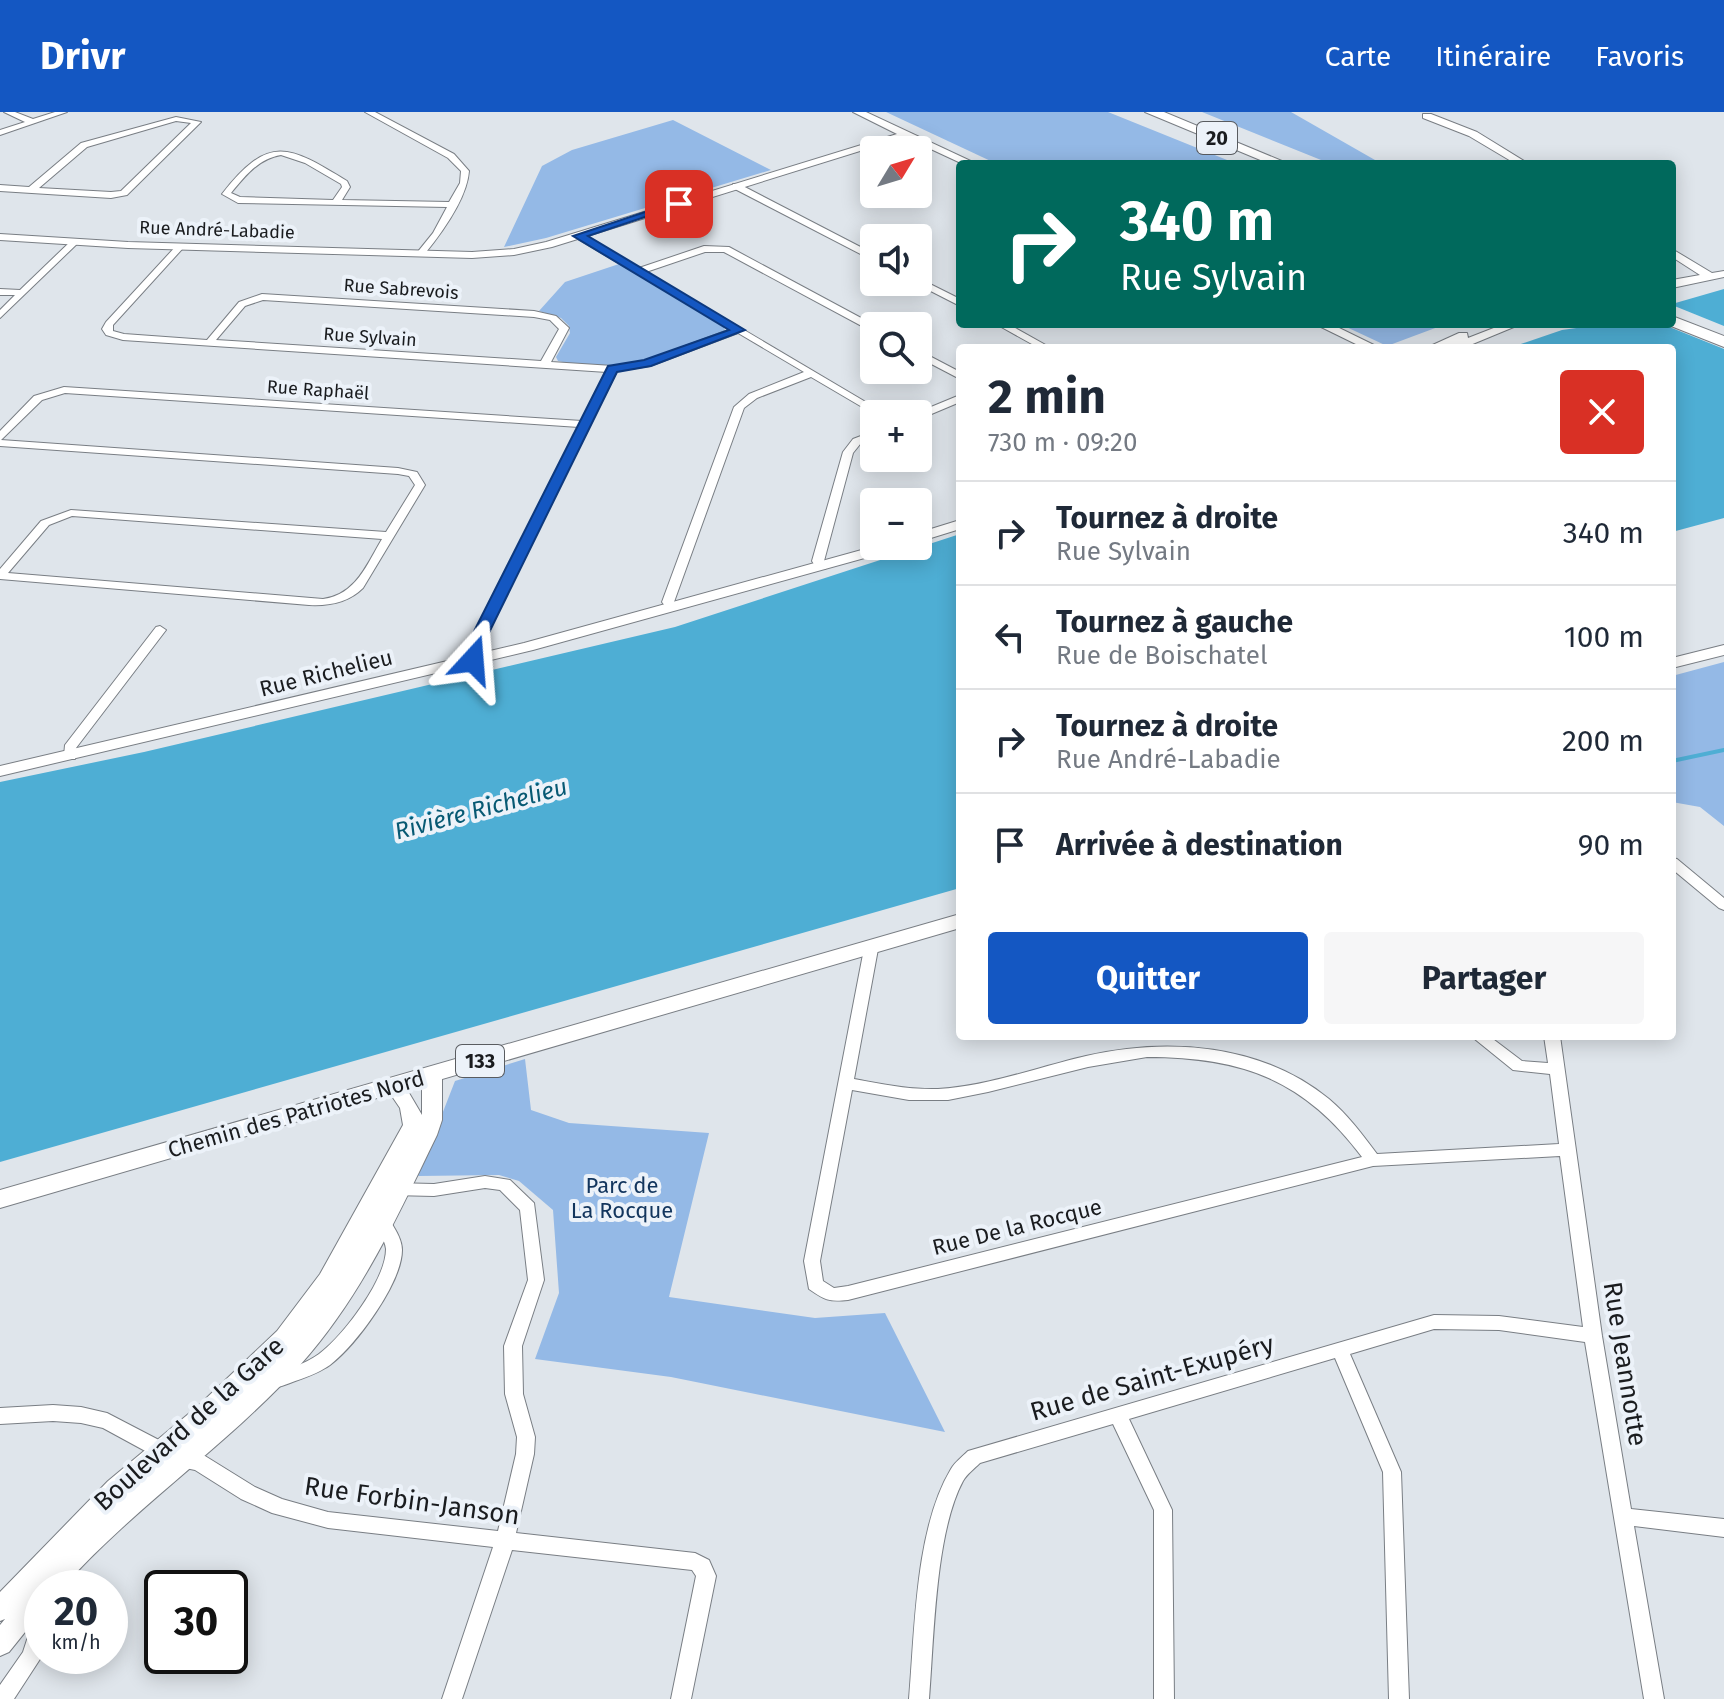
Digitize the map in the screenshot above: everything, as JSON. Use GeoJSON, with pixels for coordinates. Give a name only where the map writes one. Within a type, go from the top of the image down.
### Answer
{"type":"FeatureCollection","features":[{"type":"Feature","properties":{"kind":"highway","name":"20"},"geometry":{"type":"LineString","coordinates":[[1152,112],[1284,160]]}},
{"type":"Feature","properties":{"kind":"highway","name":"20"},"geometry":{"type":"LineString","coordinates":[[1179,112],[1285,160]]}},
{"type":"Feature","properties":{"kind":"highway"},"geometry":{"type":"LineString","coordinates":[[1676,313],[1724,332]]}},
{"type":"Feature","properties":{"kind":"highway"},"geometry":{"type":"LineString","coordinates":[[1676,323],[1724,342]]}},
{"type":"Feature","properties":{"kind":"main road"},"geometry":{"type":"LineString","coordinates":[[1676,662],[1724,650]]}},
{"type":"Feature","properties":{"kind":"main road","name":"Chemin des Patriotes Nord"},"geometry":{"type":"LineString","coordinates":[[0,1199],[956,922]]}},
{"type":"Feature","properties":{"kind":"street"},"geometry":{"type":"LineString","coordinates":[[8,112],[30,121]]}},
{"type":"Feature","properties":{"kind":"street"},"geometry":{"type":"LineString","coordinates":[[0,133],[63,112]]}},
{"type":"Feature","properties":{"kind":"street"},"geometry":{"type":"LineString","coordinates":[[369,112],[460,163],[465,180],[437,234],[420,254]]}},
{"type":"Feature","properties":{"kind":"street"},"geometry":{"type":"LineString","coordinates":[[858,112],[963,160]]}},
{"type":"Feature","properties":{"kind":"street"},"geometry":{"type":"LineString","coordinates":[[1414,113],[1473,134],[1517,160]]}},
{"type":"Feature","properties":{"kind":"street"},"geometry":{"type":"LineString","coordinates":[[1427,116],[1453,113],[1458,121],[1528,160]]}},
{"type":"Feature","properties":{"kind":"street"},"geometry":{"type":"LineString","coordinates":[[0,188],[31,190],[114,195],[126,192],[197,122],[176,119],[84,145],[31,190]]}},
{"type":"Feature","properties":{"kind":"street","name":"Rue André-Labadie"},"geometry":{"type":"LineString","coordinates":[[0,237],[180,247],[420,254],[514,252],[579,236],[902,132]]}},
{"type":"Feature","properties":{"kind":"street"},"geometry":{"type":"LineString","coordinates":[[336,202],[345,184],[287,152],[260,157],[226,194],[236,200],[452,205]]}},
{"type":"Feature","properties":{"kind":"street"},"geometry":{"type":"LineString","coordinates":[[736,186],[860,251]]}},
{"type":"Feature","properties":{"kind":"street"},"geometry":{"type":"LineString","coordinates":[[433,254],[439,242],[437,234]]}},
{"type":"Feature","properties":{"kind":"street"},"geometry":{"type":"LineString","coordinates":[[579,236],[860,402]]}},
{"type":"Feature","properties":{"kind":"street"},"geometry":{"type":"LineString","coordinates":[[0,315],[75,242]]}},
{"type":"Feature","properties":{"kind":"street","name":"Rue Sylvain"},"geometry":{"type":"LineString","coordinates":[[180,247],[109,324],[107,331],[120,337],[613,369],[647,364],[738,330]]}},
{"type":"Feature","properties":{"kind":"street"},"geometry":{"type":"LineString","coordinates":[[639,271],[704,249],[729,250],[860,321]]}},
{"type":"Feature","properties":{"kind":"street"},"geometry":{"type":"LineString","coordinates":[[1676,257],[1710,274]]}},
{"type":"Feature","properties":{"kind":"street"},"geometry":{"type":"LineString","coordinates":[[1676,280],[1710,274]]}},
{"type":"Feature","properties":{"kind":"street"},"geometry":{"type":"LineString","coordinates":[[932,288],[956,301]]}},
{"type":"Feature","properties":{"kind":"street"},"geometry":{"type":"LineString","coordinates":[[0,292],[23,293]]}},
{"type":"Feature","properties":{"kind":"street","name":"Rue Sabrevois"},"geometry":{"type":"LineString","coordinates":[[209,343],[242,304],[262,297],[534,314],[553,318],[563,326],[563,335],[545,364]]}},
{"type":"Feature","properties":{"kind":"street"},"geometry":{"type":"LineString","coordinates":[[1008,328],[1038,344]]}},
{"type":"Feature","properties":{"kind":"street"},"geometry":{"type":"LineString","coordinates":[[1330,328],[1365,344]]}},
{"type":"Feature","properties":{"kind":"street"},"geometry":{"type":"LineString","coordinates":[[1442,344],[1484,328]]}},
{"type":"Feature","properties":{"kind":"street"},"geometry":{"type":"LineString","coordinates":[[1462,344],[1504,328]]}},
{"type":"Feature","properties":{"kind":"street"},"geometry":{"type":"LineString","coordinates":[[932,361],[956,374]]}},
{"type":"Feature","properties":{"kind":"street"},"geometry":{"type":"LineString","coordinates":[[473,660],[471,653],[613,369]]}},
{"type":"Feature","properties":{"kind":"street"},"geometry":{"type":"LineString","coordinates":[[672,608],[668,602],[739,407],[753,396],[811,373]]}},
{"type":"Feature","properties":{"kind":"street","name":"Rue Raphaël"},"geometry":{"type":"LineString","coordinates":[[0,440],[36,399],[49,392],[74,390],[585,424]]}},
{"type":"Feature","properties":{"kind":"street"},"geometry":{"type":"LineString","coordinates":[[932,410],[956,400]]}},
{"type":"Feature","properties":{"kind":"street"},"geometry":{"type":"LineString","coordinates":[[0,440],[398,471],[418,478],[419,488],[357,589],[339,600],[309,602],[0,576]]}},
{"type":"Feature","properties":{"kind":"street"},"geometry":{"type":"LineString","coordinates":[[821,567],[818,561],[848,452],[860,440]]}},
{"type":"Feature","properties":{"kind":"street"},"geometry":{"type":"LineString","coordinates":[[0,576],[45,523],[62,515],[82,513],[389,536]]}},
{"type":"Feature","properties":{"kind":"street"},"geometry":{"type":"LineString","coordinates":[[932,533],[956,525]]}},
{"type":"Feature","properties":{"kind":"street","name":"Rue Richelieu"},"geometry":{"type":"LineString","coordinates":[[0,771],[473,660],[860,555]]}},
{"type":"Feature","properties":{"kind":"street"},"geometry":{"type":"LineString","coordinates":[[70,756],[70,748],[160,630]]}},
{"type":"Feature","properties":{"kind":"street"},"geometry":{"type":"LineString","coordinates":[[1676,865],[1724,905]]}},
{"type":"Feature","properties":{"kind":"street","name":"Rue De la Rocque"},"geometry":{"type":"LineString","coordinates":[[871,949],[812,1261],[815,1284],[831,1295],[1373,1160],[1569,1149]]}},
{"type":"Feature","properties":{"kind":"street"},"geometry":{"type":"LineString","coordinates":[[1484,1040],[1518,1066],[1557,1069]]}},
{"type":"Feature","properties":{"kind":"street","name":"Rue Jeannotte"},"geometry":{"type":"LineString","coordinates":[[1553,1040],[1593,1336],[1654,1699]]}},
{"type":"Feature","properties":{"kind":"street"},"geometry":{"type":"LineString","coordinates":[[845,1083],[917,1095],[948,1094],[1111,1056],[1184,1052],[1218,1055],[1278,1072],[1355,1131],[1373,1160]]}},
{"type":"Feature","properties":{"kind":"street","name":"Boulevard de la Gare"},"geometry":{"type":"LineString","coordinates":[[168,1454],[285,1338],[328,1280],[432,1120],[432,1075]]}},
{"type":"Feature","properties":{"kind":"street","name":"Boulevard de la Gare"},"geometry":{"type":"LineString","coordinates":[[59,1570],[116,1488],[266,1383],[319,1325],[345,1288],[381,1221],[413,1125],[408,1102],[395,1086]]}},
{"type":"Feature","properties":{"kind":"street"},"geometry":{"type":"LineString","coordinates":[[390,1188],[434,1190],[485,1182],[504,1184],[528,1208],[536,1280],[513,1346],[514,1394],[526,1437],[525,1454],[505,1541],[452,1699]]}},
{"type":"Feature","properties":{"kind":"street","name":"Rue de Saint-Exupéry"},"geometry":{"type":"LineString","coordinates":[[919,1699],[934,1562],[945,1505],[958,1473],[974,1457],[1434,1322],[1499,1323],[1593,1336]]}},
{"type":"Feature","properties":{"kind":"street"},"geometry":{"type":"LineString","coordinates":[[1340,1350],[1392,1472],[1399,1699]]}},
{"type":"Feature","properties":{"kind":"street","name":"Rue Forbin-Janson"},"geometry":{"type":"LineString","coordinates":[[0,1416],[30,1412],[81,1415],[130,1431],[168,1454],[199,1462],[248,1493],[303,1515],[695,1562],[702,1566],[706,1576],[681,1699]]}},
{"type":"Feature","properties":{"kind":"street"},"geometry":{"type":"LineString","coordinates":[[1118,1415],[1163,1510],[1164,1699]]}},
{"type":"Feature","properties":{"kind":"street"},"geometry":{"type":"LineString","coordinates":[[1623,1516],[1724,1528]]}},
{"type":"Feature","properties":{"kind":"street","name":"Boulevard de la Gare"},"geometry":{"type":"LineString","coordinates":[[0,1592],[24,1596]]}},
{"type":"Feature","properties":{"kind":"street","name":"Boulevard de la Gare"},"geometry":{"type":"LineString","coordinates":[[0,1609],[24,1603]]}},
{"type":"Feature","properties":{"kind":"street","name":"Boulevard de la Gare"},"geometry":{"type":"LineString","coordinates":[[0,1644],[24,1616]]}},
{"type":"Feature","properties":{"kind":"street","name":"Boulevard de la Gare"},"geometry":{"type":"LineString","coordinates":[[2,1699],[24,1667]]}},
{"type":"Feature","properties":{"kind":"green space"},"geometry":{"type":"Polygon","coordinates":[[[886,112],[1108,112],[1227,160],[988,160],[886,112]]]}},
{"type":"Feature","properties":{"kind":"green space"},"geometry":{"type":"Polygon","coordinates":[[[1202,112],[1291,112],[1375,160],[1321,160],[1202,112]]]}},
{"type":"Feature","properties":{"kind":"green space"},"geometry":{"type":"Polygon","coordinates":[[[673,120],[771,170],[546,238],[504,247],[542,166],[572,150],[673,120]]]}},
{"type":"Feature","properties":{"kind":"green space"},"geometry":{"type":"Polygon","coordinates":[[[619,264],[724,327],[725,331],[665,355],[622,364],[558,361],[556,357],[570,333],[569,326],[561,318],[539,311],[565,282],[619,264]]]}},
{"type":"Feature","properties":{"kind":"green space"},"geometry":{"type":"Polygon","coordinates":[[[1349,328],[1435,328],[1392,344],[1383,344],[1349,328]]]}},
{"type":"Feature","properties":{"kind":"green space"},"geometry":{"type":"Polygon","coordinates":[[[1724,662],[1724,826],[1700,807],[1676,803],[1676,675],[1724,662]]]}},
{"type":"Feature","properties":{"kind":"green space","name":"Parc de La Rocque"},"geometry":{"type":"Polygon","coordinates":[[[525,1059],[531,1110],[569,1123],[709,1133],[669,1297],[815,1318],[885,1313],[945,1432],[671,1377],[535,1359],[559,1293],[553,1210],[519,1181],[499,1175],[418,1176],[455,1081],[525,1059]]]}},
{"type":"Feature","properties":{"kind":"water"},"geometry":{"type":"Polygon","coordinates":[[[1724,289],[1724,518],[1676,531],[1676,344],[1521,344],[1576,328],[1676,328],[1676,303],[1724,289]]]}},
{"type":"Feature","properties":{"kind":"water","name":"Rivière Richelieu"},"geometry":{"type":"Polygon","coordinates":[[[956,535],[956,889],[0,1162],[0,782],[144,752],[675,627],[880,560],[932,560],[932,543],[956,535]]]}},
{"type":"Feature","properties":{"kind":"pier"},"geometry":{"type":"Polygon","coordinates":[[[1676,307],[1724,326],[1724,349],[1672,328],[1676,328],[1676,307]]]}},
{"type":"Feature","properties":{"kind":"waterway"},"geometry":{"type":"LineString","coordinates":[[1676,760],[1724,750]]}},
{"type":"Feature","properties":{"kind":"route"},"geometry":{"type":"LineString","coordinates":[[473,660],[471,653],[613,369],[647,364],[738,330],[579,236],[679,204]]}}]}
